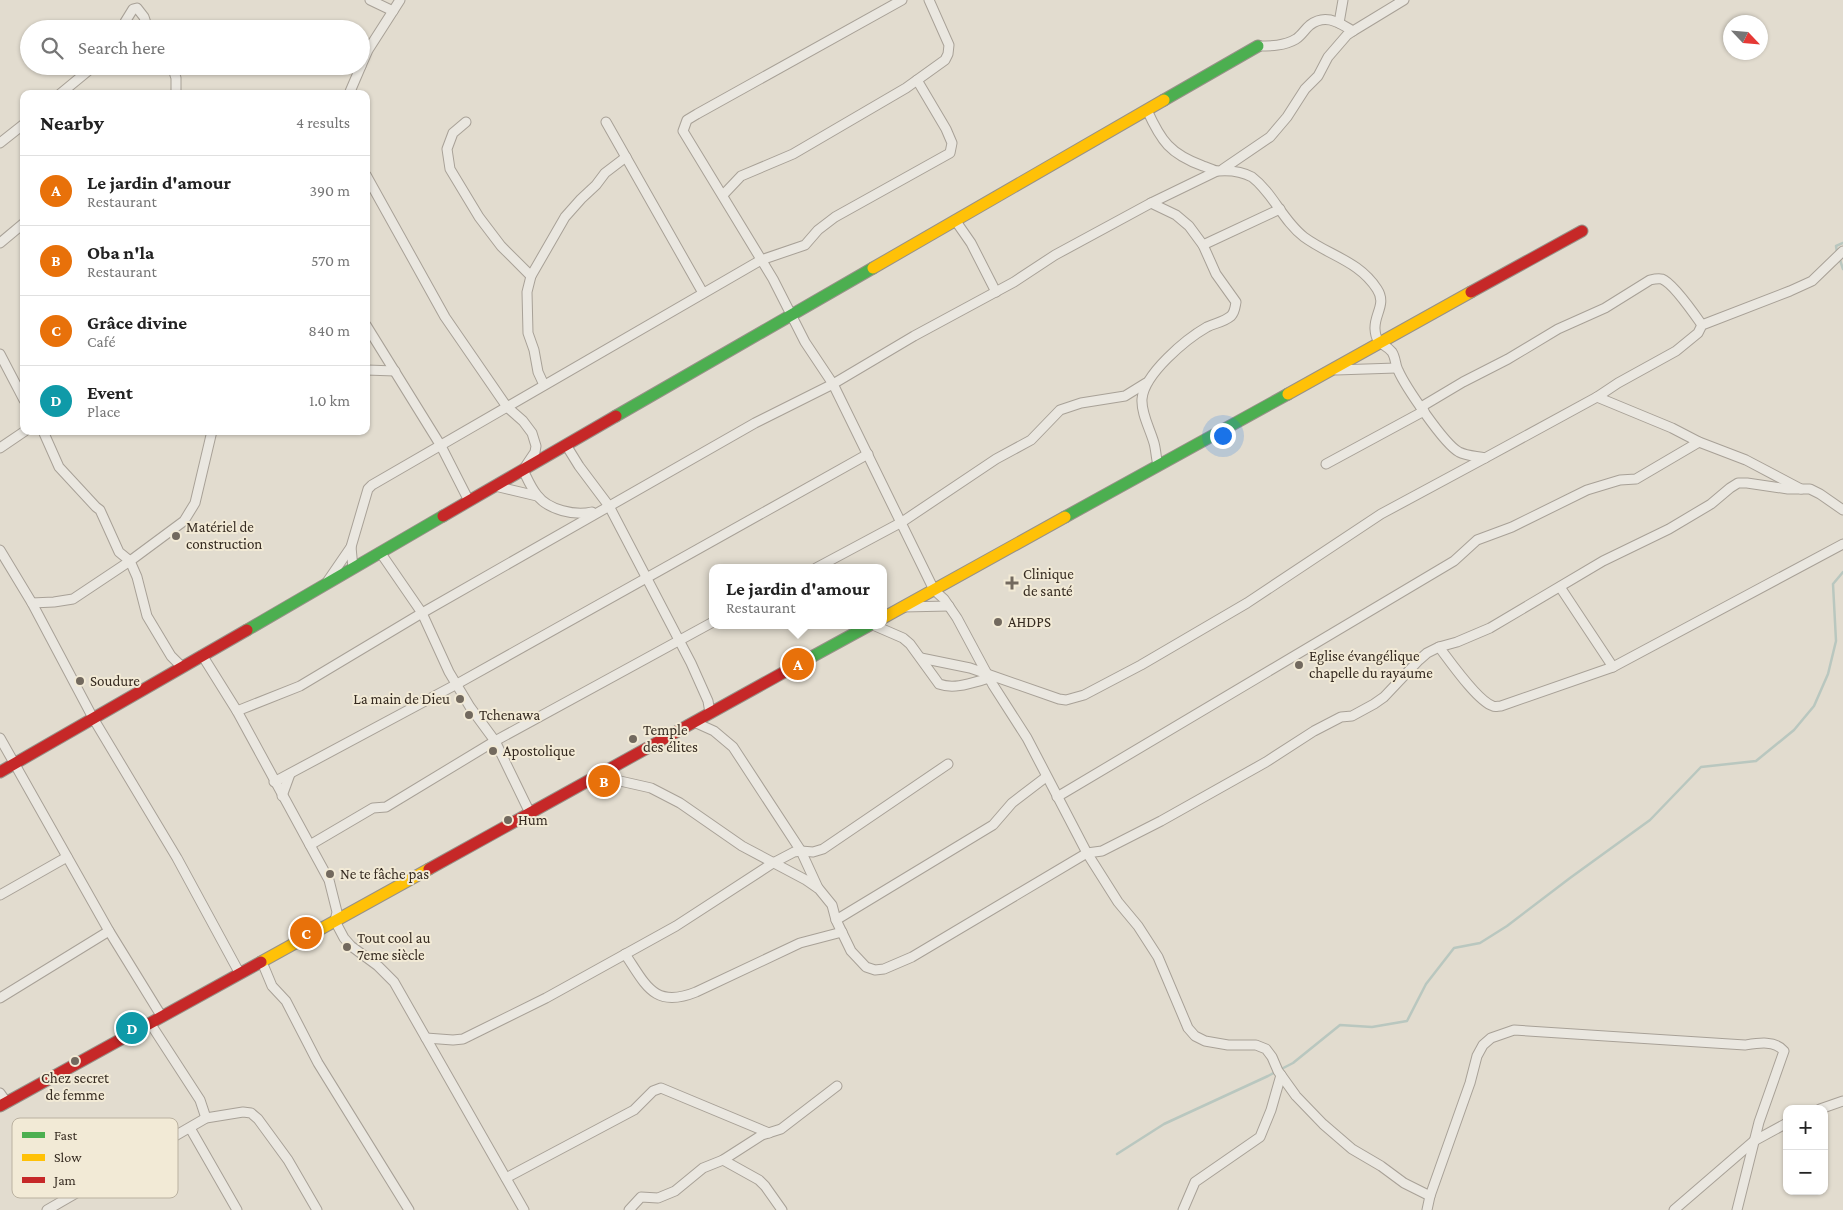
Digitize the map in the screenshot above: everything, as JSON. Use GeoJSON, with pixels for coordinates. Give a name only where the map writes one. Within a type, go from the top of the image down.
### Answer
{"type":"FeatureCollection","features":[{"type":"Feature","properties":{"kind":"street"},"geometry":{"type":"LineString","coordinates":[[370,0],[393,11]]}},
{"type":"Feature","properties":{"kind":"street"},"geometry":{"type":"LineString","coordinates":[[370,47],[400,0]]}},
{"type":"Feature","properties":{"kind":"street"},"geometry":{"type":"LineString","coordinates":[[902,0],[688,120],[684,131],[686,136],[773,280],[805,342],[833,384],[934,590],[949,606],[1027,738],[1087,853],[1118,902],[1138,926],[1158,956],[1188,1028],[1195,1036],[1205,1041],[1228,1046],[1256,1045],[1266,1049],[1296,1096],[1323,1124],[1352,1149],[1381,1166],[1404,1183],[1430,1196]]}},
{"type":"Feature","properties":{"kind":"street"},"geometry":{"type":"LineString","coordinates":[[723,195],[741,176],[793,154],[917,80],[945,60],[949,45],[929,0]]}},
{"type":"Feature","properties":{"kind":"street"},"geometry":{"type":"LineString","coordinates":[[1339,23],[1343,0]]}},
{"type":"Feature","properties":{"kind":"street"},"geometry":{"type":"LineString","coordinates":[[236,711],[300,686],[422,613],[755,423],[833,384],[914,336],[996,292],[1055,255],[1151,203],[1220,170],[1270,137],[1287,117],[1305,89],[1318,76],[1328,57],[1347,35],[1404,0]]}},
{"type":"Feature","properties":{"kind":"street"},"geometry":{"type":"LineString","coordinates":[[126,20],[133,9],[137,8],[145,20]]}},
{"type":"Feature","properties":{"kind":"street"},"geometry":{"type":"LineString","coordinates":[[0,772],[1258,46],[1278,46],[1289,42],[1296,39],[1310,25],[1326,18],[1339,23],[1353,32]]}},
{"type":"Feature","properties":{"kind":"street"},"geometry":{"type":"LineString","coordinates":[[65,90],[83,75]]}},
{"type":"Feature","properties":{"kind":"street"},"geometry":{"type":"LineString","coordinates":[[175,75],[176,90]]}},
{"type":"Feature","properties":{"kind":"street"},"geometry":{"type":"LineString","coordinates":[[351,90],[357,75]]}},
{"type":"Feature","properties":{"kind":"street"},"geometry":{"type":"LineString","coordinates":[[325,584],[351,547],[368,489],[372,485],[761,260],[806,245],[818,230],[835,217],[950,153],[952,143],[946,129],[917,80]]}},
{"type":"Feature","properties":{"kind":"street"},"geometry":{"type":"LineString","coordinates":[[1147,110],[1162,140],[1182,158],[1220,170],[1245,173],[1252,177],[1291,225],[1304,237],[1326,251],[1356,266],[1378,290],[1382,305],[1375,328],[1379,343],[1392,353],[1396,368],[1422,409],[1438,430],[1458,451],[1485,458]]}},
{"type":"Feature","properties":{"kind":"street"},"geometry":{"type":"LineString","coordinates":[[466,122],[453,133],[447,149],[450,169],[480,217],[502,246],[531,276]]}},
{"type":"Feature","properties":{"kind":"street"},"geometry":{"type":"LineString","coordinates":[[606,122],[703,293]]}},
{"type":"Feature","properties":{"kind":"street"},"geometry":{"type":"LineString","coordinates":[[0,143],[20,127]]}},
{"type":"Feature","properties":{"kind":"street"},"geometry":{"type":"LineString","coordinates":[[544,385],[538,372],[534,350],[528,334],[527,292],[531,276],[565,217],[605,173],[626,157]]}},
{"type":"Feature","properties":{"kind":"street"},"geometry":{"type":"LineString","coordinates":[[370,182],[445,316],[506,407],[523,420],[532,433],[535,452],[522,470]]}},
{"type":"Feature","properties":{"kind":"street"},"geometry":{"type":"LineString","coordinates":[[823,564],[902,522],[996,459],[1031,440],[1060,410],[1081,403],[1125,396],[1146,383],[1181,345],[1209,326],[1223,321],[1232,315],[1236,302],[1216,274],[1203,245],[1182,220],[1151,203]]}},
{"type":"Feature","properties":{"kind":"street"},"geometry":{"type":"LineString","coordinates":[[1203,245],[1280,210]]}},
{"type":"Feature","properties":{"kind":"street"},"geometry":{"type":"LineString","coordinates":[[955,220],[971,243],[996,292]]}},
{"type":"Feature","properties":{"kind":"street"},"geometry":{"type":"LineString","coordinates":[[0,243],[20,226]]}},
{"type":"Feature","properties":{"kind":"street"},"geometry":{"type":"LineString","coordinates":[[887,616],[1582,231]]}},
{"type":"Feature","properties":{"kind":"street"},"geometry":{"type":"LineString","coordinates":[[921,658],[970,668],[1059,699],[1066,700],[1084,695],[1142,665],[1247,603],[1381,514],[1597,397],[1618,382],[1676,352],[1698,333],[1702,325],[1812,281],[1843,251]]}},
{"type":"Feature","properties":{"kind":"street"},"geometry":{"type":"LineString","coordinates":[[1326,464],[1422,409],[1463,382],[1508,359],[1558,329],[1605,308],[1650,280],[1656,278],[1667,282],[1691,308],[1702,325]]}},
{"type":"Feature","properties":{"kind":"street"},"geometry":{"type":"LineString","coordinates":[[370,331],[441,446],[468,501]]}},
{"type":"Feature","properties":{"kind":"street"},"geometry":{"type":"LineString","coordinates":[[0,354],[20,392]]}},
{"type":"Feature","properties":{"kind":"street"},"geometry":{"type":"LineString","coordinates":[[1330,370],[1346,368],[1396,368]]}},
{"type":"Feature","properties":{"kind":"street"},"geometry":{"type":"LineString","coordinates":[[370,370],[395,371]]}},
{"type":"Feature","properties":{"kind":"street"},"geometry":{"type":"LineString","coordinates":[[1146,383],[1142,401],[1148,427],[1155,445],[1158,465]]}},
{"type":"Feature","properties":{"kind":"street"},"geometry":{"type":"LineString","coordinates":[[1597,397],[1672,428],[1699,442],[1746,460],[1801,489]]}},
{"type":"Feature","properties":{"kind":"street"},"geometry":{"type":"LineString","coordinates":[[0,448],[20,434]]}},
{"type":"Feature","properties":{"kind":"street"},"geometry":{"type":"LineString","coordinates":[[45,435],[59,467],[100,510],[120,552],[130,561],[141,588],[141,598],[146,616],[171,656],[182,667]]}},
{"type":"Feature","properties":{"kind":"street"},"geometry":{"type":"LineString","coordinates":[[32,603],[73,599],[130,561],[184,521],[194,503],[211,435]]}},
{"type":"Feature","properties":{"kind":"street"},"geometry":{"type":"LineString","coordinates":[[1057,797],[1454,561],[1477,540],[1512,527],[1587,490],[1620,480],[1636,479],[1699,442]]}},
{"type":"Feature","properties":{"kind":"street"},"geometry":{"type":"LineString","coordinates":[[566,445],[647,577],[703,689],[710,714]]}},
{"type":"Feature","properties":{"kind":"street"},"geometry":{"type":"LineString","coordinates":[[274,782],[457,684],[868,454]]}},
{"type":"Feature","properties":{"kind":"street"},"geometry":{"type":"LineString","coordinates":[[522,470],[537,496],[552,508],[582,514],[605,508]]}},
{"type":"Feature","properties":{"kind":"street"},"geometry":{"type":"LineString","coordinates":[[598,776],[651,788],[680,804],[742,846],[806,880],[818,889],[832,905],[836,920],[852,951],[866,967],[875,970],[912,957],[1087,853],[1102,851],[1161,821],[1266,762],[1314,731],[1341,717],[1352,716],[1374,704],[1384,697],[1419,660],[1439,647],[1457,642],[1490,628],[1603,561],[1668,529],[1711,504],[1738,483],[1788,490],[1810,489],[1843,510]]}},
{"type":"Feature","properties":{"kind":"street"},"geometry":{"type":"LineString","coordinates":[[495,486],[537,496]]}},
{"type":"Feature","properties":{"kind":"street"},"geometry":{"type":"LineString","coordinates":[[1439,647],[1480,697],[1493,706],[1501,706],[1546,692],[1613,667],[1843,544]]}},
{"type":"Feature","properties":{"kind":"street"},"geometry":{"type":"LineString","coordinates":[[351,547],[353,568]]}},
{"type":"Feature","properties":{"kind":"street"},"geometry":{"type":"LineString","coordinates":[[0,550],[32,603],[93,718],[177,858],[240,974]]}},
{"type":"Feature","properties":{"kind":"street"},"geometry":{"type":"LineString","coordinates":[[380,552],[422,613],[470,707],[496,741],[530,813]]}},
{"type":"Feature","properties":{"kind":"street"},"geometry":{"type":"LineString","coordinates":[[1560,587],[1613,667]]}},
{"type":"Feature","properties":{"kind":"street"},"geometry":{"type":"LineString","coordinates":[[902,607],[949,606]]}},
{"type":"Feature","properties":{"kind":"street"},"geometry":{"type":"LineString","coordinates":[[310,845],[373,808],[386,806],[396,801],[418,786],[496,741],[709,624]]}},
{"type":"Feature","properties":{"kind":"street"},"geometry":{"type":"LineString","coordinates":[[0,1092],[3,1105],[864,629]]}},
{"type":"Feature","properties":{"kind":"street"},"geometry":{"type":"LineString","coordinates":[[881,629],[903,638],[921,658],[932,677],[939,684],[946,687],[964,685],[989,676]]}},
{"type":"Feature","properties":{"kind":"street"},"geometry":{"type":"LineString","coordinates":[[202,655],[236,711],[328,880],[337,912],[335,921],[344,938],[394,982],[524,1210]]}},
{"type":"Feature","properties":{"kind":"street"},"geometry":{"type":"LineString","coordinates":[[694,722],[714,731],[734,748],[801,851],[818,889]]}},
{"type":"Feature","properties":{"kind":"street"},"geometry":{"type":"LineString","coordinates":[[0,738],[109,931],[162,1017]]}},
{"type":"Feature","properties":{"kind":"street"},"geometry":{"type":"LineString","coordinates":[[426,1038],[463,1039],[546,998],[676,926],[773,863],[794,852],[823,850],[948,764]]}},
{"type":"Feature","properties":{"kind":"street"},"geometry":{"type":"LineString","coordinates":[[282,796],[290,774]]}},
{"type":"Feature","properties":{"kind":"street"},"geometry":{"type":"LineString","coordinates":[[836,920],[992,824],[1012,803],[1046,777]]}},
{"type":"Feature","properties":{"kind":"street"},"geometry":{"type":"LineString","coordinates":[[0,895],[67,858]]}},
{"type":"Feature","properties":{"kind":"street"},"geometry":{"type":"LineString","coordinates":[[0,998],[109,931]]}},
{"type":"Feature","properties":{"kind":"street"},"geometry":{"type":"LineString","coordinates":[[626,954],[648,988],[658,995],[671,999],[696,992],[800,943],[842,932]]}},
{"type":"Feature","properties":{"kind":"street"},"geometry":{"type":"LineString","coordinates":[[262,962],[272,986],[286,1002],[318,1062],[409,1210]]}},
{"type":"Feature","properties":{"kind":"street"},"geometry":{"type":"LineString","coordinates":[[150,1023],[200,1100],[206,1118]]}},
{"type":"Feature","properties":{"kind":"street"},"geometry":{"type":"LineString","coordinates":[[1427,1210],[1430,1196],[1470,1083],[1477,1056],[1483,1045],[1491,1038],[1514,1030],[1745,1045],[1768,1043],[1779,1046],[1784,1051],[1754,1141],[1737,1210]]}},
{"type":"Feature","properties":{"kind":"street"},"geometry":{"type":"LineString","coordinates":[[1182,1210],[1195,1182],[1260,1137],[1271,1110],[1281,1075]]}},
{"type":"Feature","properties":{"kind":"street"},"geometry":{"type":"LineString","coordinates":[[629,1210],[640,1197],[664,1196],[675,1191],[696,1172],[723,1160],[762,1135],[781,1129],[837,1086]]}},
{"type":"Feature","properties":{"kind":"street"},"geometry":{"type":"LineString","coordinates":[[506,1178],[634,1110],[653,1091],[661,1088],[769,1133]]}},
{"type":"Feature","properties":{"kind":"street"},"geometry":{"type":"LineString","coordinates":[[1828,1106],[1843,1101]]}},
{"type":"Feature","properties":{"kind":"street"},"geometry":{"type":"LineString","coordinates":[[178,1135],[206,1118],[243,1112],[251,1113],[288,1160],[318,1210]]}},
{"type":"Feature","properties":{"kind":"street"},"geometry":{"type":"LineString","coordinates":[[1674,1210],[1754,1141],[1783,1125]]}},
{"type":"Feature","properties":{"kind":"street"},"geometry":{"type":"LineString","coordinates":[[190,1128],[237,1210]]}},
{"type":"Feature","properties":{"kind":"street"},"geometry":{"type":"LineString","coordinates":[[723,1160],[759,1180],[782,1210]]}},
{"type":"Feature","properties":{"kind":"street"},"geometry":{"type":"LineString","coordinates":[[47,1210],[68,1198]]}},
{"type":"Feature","properties":{"kind":"waterway"},"geometry":{"type":"LineString","coordinates":[[1837,252],[1836,246],[1843,243]]}},
{"type":"Feature","properties":{"kind":"waterway"},"geometry":{"type":"LineString","coordinates":[[1839,257],[1843,269]]}},
{"type":"Feature","properties":{"kind":"waterway"},"geometry":{"type":"LineString","coordinates":[[1117,1154],[1164,1124],[1293,1063],[1340,1025],[1372,1027],[1407,1021],[1426,984],[1454,948],[1480,943],[1507,926],[1650,820],[1701,767],[1756,761],[1794,730],[1814,706],[1828,674],[1836,641],[1833,584],[1843,572]]}},
{"type":"Feature","properties":{"kind":"traffic: fast"},"geometry":{"type":"LineString","coordinates":[[1164,100],[1258,46]]}},
{"type":"Feature","properties":{"kind":"traffic: fast"},"geometry":{"type":"LineString","coordinates":[[616,416],[873,268]]}},
{"type":"Feature","properties":{"kind":"traffic: fast"},"geometry":{"type":"LineString","coordinates":[[1065,517],[1288,394]]}},
{"type":"Feature","properties":{"kind":"traffic: fast"},"geometry":{"type":"LineString","coordinates":[[247,630],[443,516]]}},
{"type":"Feature","properties":{"kind":"traffic: fast"},"geometry":{"type":"LineString","coordinates":[[806,660],[863,629]]}},
{"type":"Feature","properties":{"kind":"traffic: slow"},"geometry":{"type":"LineString","coordinates":[[873,268],[1164,100]]}},
{"type":"Feature","properties":{"kind":"traffic: slow"},"geometry":{"type":"LineString","coordinates":[[1288,394],[1471,292]]}},
{"type":"Feature","properties":{"kind":"traffic: slow"},"geometry":{"type":"LineString","coordinates":[[887,616],[1065,517]]}},
{"type":"Feature","properties":{"kind":"traffic: slow"},"geometry":{"type":"LineString","coordinates":[[261,962],[429,869]]}},
{"type":"Feature","properties":{"kind":"traffic: jam"},"geometry":{"type":"LineString","coordinates":[[1471,292],[1582,231]]}},
{"type":"Feature","properties":{"kind":"traffic: jam"},"geometry":{"type":"LineString","coordinates":[[443,516],[616,416]]}},
{"type":"Feature","properties":{"kind":"traffic: jam"},"geometry":{"type":"LineString","coordinates":[[0,772],[247,630]]}},
{"type":"Feature","properties":{"kind":"traffic: jam"},"geometry":{"type":"LineString","coordinates":[[429,869],[806,660]]}},
{"type":"Feature","properties":{"kind":"traffic: jam"},"geometry":{"type":"LineString","coordinates":[[0,1106],[261,962]]}},
{"type":"Feature","properties":{"kind":"place","name":"Matériel de construction"},"geometry":{"type":"Point","coordinates":[176,536]}},
{"type":"Feature","properties":{"kind":"place","name":"Clinique de santé"},"geometry":{"type":"Point","coordinates":[1012,583]}},
{"type":"Feature","properties":{"kind":"place","name":"AHDPS"},"geometry":{"type":"Point","coordinates":[998,622]}},
{"type":"Feature","properties":{"kind":"place","name":"Le jardin d'amour"},"geometry":{"type":"Point","coordinates":[798,664]}},
{"type":"Feature","properties":{"kind":"place","name":"Eglise évangélique chapelle du rayaume"},"geometry":{"type":"Point","coordinates":[1299,665]}},
{"type":"Feature","properties":{"kind":"place","name":"Soudure"},"geometry":{"type":"Point","coordinates":[80,681]}},
{"type":"Feature","properties":{"kind":"place","name":"La main de Dieu"},"geometry":{"type":"Point","coordinates":[460,699]}},
{"type":"Feature","properties":{"kind":"place","name":"Tchenawa"},"geometry":{"type":"Point","coordinates":[469,715]}},
{"type":"Feature","properties":{"kind":"place","name":"Temple des élites"},"geometry":{"type":"Point","coordinates":[633,739]}},
{"type":"Feature","properties":{"kind":"place","name":"Apostolique"},"geometry":{"type":"Point","coordinates":[493,751]}},
{"type":"Feature","properties":{"kind":"place","name":"Oba n'la"},"geometry":{"type":"Point","coordinates":[604,781]}},
{"type":"Feature","properties":{"kind":"place","name":"Hum"},"geometry":{"type":"Point","coordinates":[508,820]}},
{"type":"Feature","properties":{"kind":"place","name":"Ne te fâche pas"},"geometry":{"type":"Point","coordinates":[330,874]}},
{"type":"Feature","properties":{"kind":"place","name":"Grâce divine"},"geometry":{"type":"Point","coordinates":[306,933]}},
{"type":"Feature","properties":{"kind":"place","name":"Tout cool au 7eme siècle"},"geometry":{"type":"Point","coordinates":[347,947]}},
{"type":"Feature","properties":{"kind":"place","name":"Event"},"geometry":{"type":"Point","coordinates":[132,1028]}},
{"type":"Feature","properties":{"kind":"place","name":"Chez secret de femme"},"geometry":{"type":"Point","coordinates":[75,1061]}}]}
